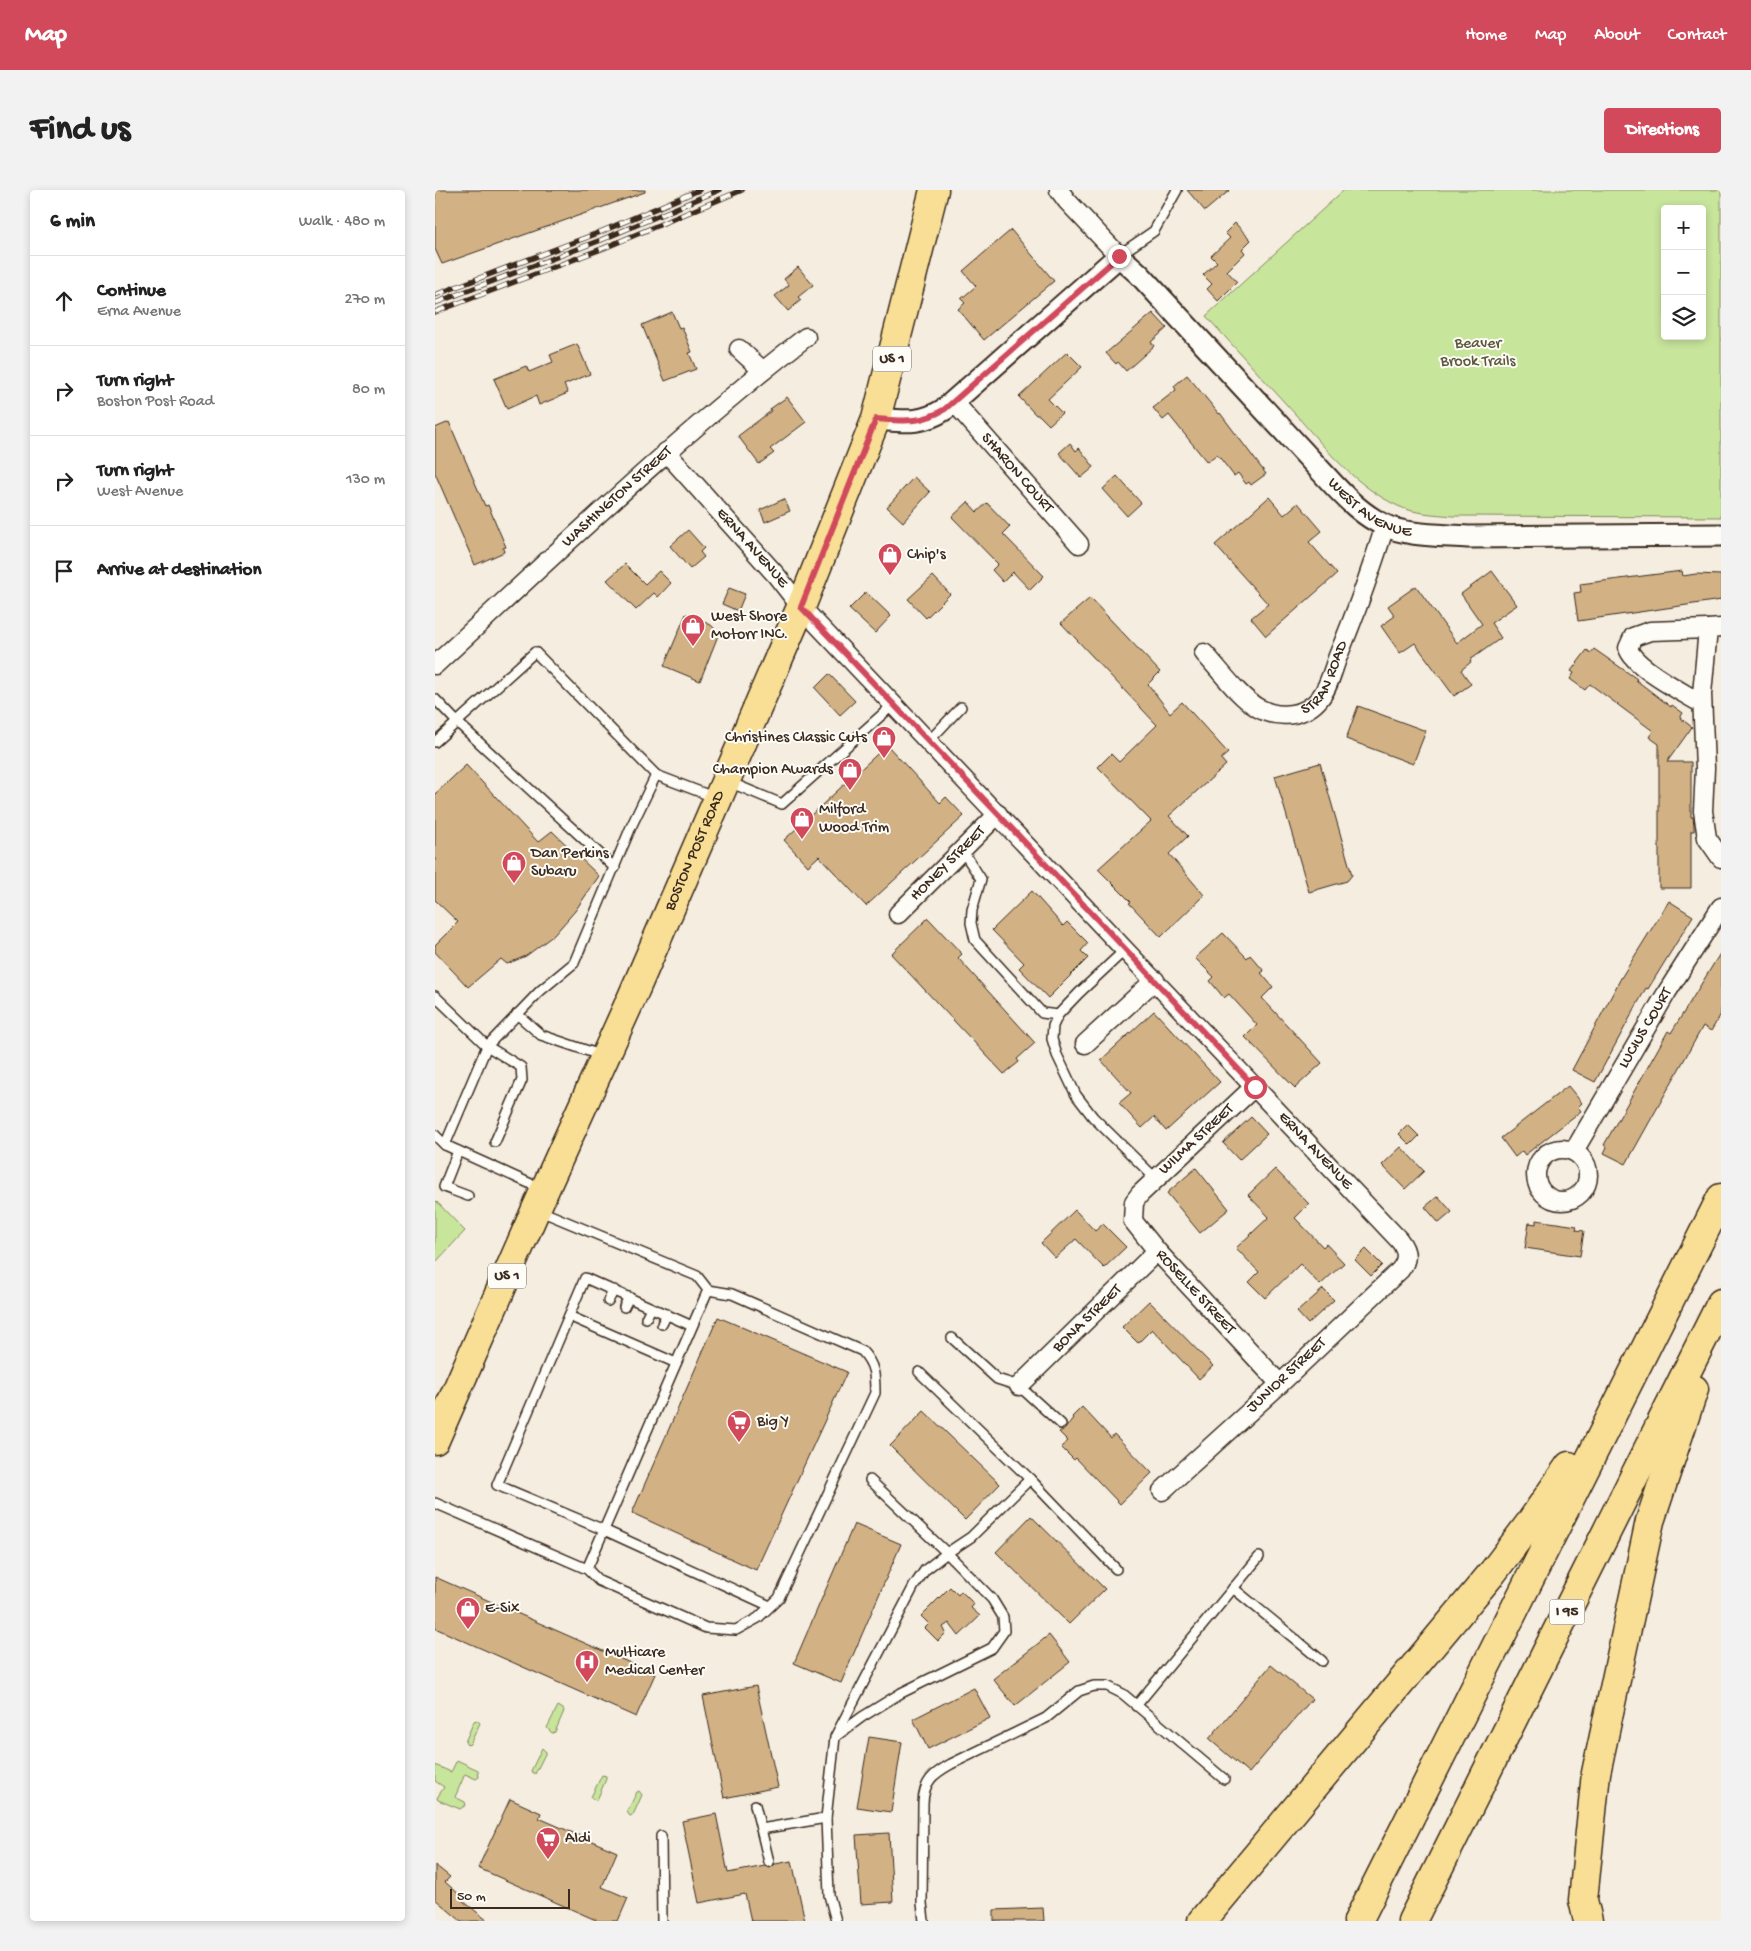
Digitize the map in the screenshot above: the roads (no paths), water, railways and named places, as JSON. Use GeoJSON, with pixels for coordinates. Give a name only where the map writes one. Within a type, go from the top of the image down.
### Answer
{"type":"FeatureCollection","features":[{"type":"Feature","properties":{"kind":"main road","name":"BOSTON POST ROAD"},"geometry":{"type":"LineString","coordinates":[[435,1440],[540,1200],[606,1057],[801,607],[876,419],[935,190]]}},
{"type":"Feature","properties":{"kind":"main road"},"geometry":{"type":"LineString","coordinates":[[1358,1921],[1721,1198]]}},
{"type":"Feature","properties":{"kind":"main road"},"geometry":{"type":"LineString","coordinates":[[1583,1914],[1596,1773],[1650,1521],[1721,1304]]}},
{"type":"Feature","properties":{"kind":"main road","name":"I 95"},"geometry":{"type":"LineString","coordinates":[[1412,1921],[1721,1304]]}},
{"type":"Feature","properties":{"kind":"main road"},"geometry":{"type":"LineString","coordinates":[[1202,1921],[1513,1547],[1568,1468],[1657,1325]]}},
{"type":"Feature","properties":{"kind":"street","name":"WEST AVENUE"},"geometry":{"type":"LineString","coordinates":[[1059,190],[1067,201],[1119,256],[1139,274],[1333,484],[1361,511],[1385,526],[1426,534],[1468,537],[1721,535]]}},
{"type":"Feature","properties":{"kind":"street"},"geometry":{"type":"LineString","coordinates":[[876,419],[922,420],[938,413],[954,402],[1119,256]]}},
{"type":"Feature","properties":{"kind":"street","name":"WASHINGTON STREET"},"geometry":{"type":"LineString","coordinates":[[435,665],[666,452],[807,337]]}},
{"type":"Feature","properties":{"kind":"street"},"geometry":{"type":"LineString","coordinates":[[739,349],[763,371]]}},
{"type":"Feature","properties":{"kind":"street","name":"SHARON COURT"},"geometry":{"type":"LineString","coordinates":[[954,402],[1079,544]]}},
{"type":"Feature","properties":{"kind":"street","name":"ERNA AVENUE"},"geometry":{"type":"LineString","coordinates":[[666,452],[776,574],[801,607],[1399,1240],[1405,1248],[1407,1258]]}},
{"type":"Feature","properties":{"kind":"street","name":"STRAN ROAD"},"geometry":{"type":"LineString","coordinates":[[1204,653],[1247,700],[1258,708],[1271,713],[1290,715],[1311,707],[1324,691],[1358,607],[1385,526]]}},
{"type":"Feature","properties":{"kind":"street"},"geometry":{"type":"LineString","coordinates":[[1702,704],[1638,663],[1630,654],[1628,648],[1633,637],[1649,631],[1715,628],[1702,704],[1705,768],[1704,826],[1707,838],[1721,858]]}},
{"type":"Feature","properties":{"kind":"street","name":"HONEY STREET"},"geometry":{"type":"LineString","coordinates":[[898,914],[998,814]]}},
{"type":"Feature","properties":{"kind":"street","name":"LUCIUS COURT"},"geometry":{"type":"LineString","coordinates":[[1574,1151],[1667,992],[1721,907]]}},
{"type":"Feature","properties":{"kind":"street"},"geometry":{"type":"LineString","coordinates":[[1085,1044],[1155,980]]}},
{"type":"Feature","properties":{"kind":"street","name":"WILMA STREET"},"geometry":{"type":"LineString","coordinates":[[1140,1194],[1255,1087]]}},
{"type":"Feature","properties":{"kind":"street","name":"ROSELLE STREET"},"geometry":{"type":"LineString","coordinates":[[1140,1194],[1134,1202],[1133,1220],[1157,1251],[1280,1384]]}},
{"type":"Feature","properties":{"kind":"street","name":"BONA STREET"},"geometry":{"type":"LineString","coordinates":[[1019,1386],[1157,1251]]}},
{"type":"Feature","properties":{"kind":"street","name":"JUNIOR STREET"},"geometry":{"type":"LineString","coordinates":[[1162,1491],[1280,1384],[1401,1270],[1407,1258]]}},
{"type":"Feature","properties":{"kind":"lane"},"geometry":{"type":"LineString","coordinates":[[1119,256],[1154,231],[1177,190]]}},
{"type":"Feature","properties":{"kind":"lane"},"geometry":{"type":"LineString","coordinates":[[435,742],[535,652],[656,776],[782,804],[894,704]]}},
{"type":"Feature","properties":{"kind":"lane"},"geometry":{"type":"LineString","coordinates":[[435,699],[457,722],[615,868]]}},
{"type":"Feature","properties":{"kind":"lane"},"geometry":{"type":"LineString","coordinates":[[929,741],[961,708]]}},
{"type":"Feature","properties":{"kind":"lane"},"geometry":{"type":"LineString","coordinates":[[445,1145],[487,1046],[517,1014],[574,963],[631,827],[656,776]]}},
{"type":"Feature","properties":{"kind":"lane"},"geometry":{"type":"LineString","coordinates":[[962,850],[981,879],[972,910],[971,923],[975,940],[1042,1013],[1058,1015]]}},
{"type":"Feature","properties":{"kind":"lane"},"geometry":{"type":"LineString","coordinates":[[1126,949],[1079,992],[1058,1015],[1052,1032],[1054,1046],[1076,1095],[1093,1117],[1156,1179]]}},
{"type":"Feature","properties":{"kind":"lane"},"geometry":{"type":"LineString","coordinates":[[435,996],[487,1046],[521,1067],[522,1080],[495,1142]]}},
{"type":"Feature","properties":{"kind":"lane"},"geometry":{"type":"LineString","coordinates":[[517,1014],[541,1035],[606,1057]]}},
{"type":"Feature","properties":{"kind":"lane"},"geometry":{"type":"LineString","coordinates":[[435,1135],[445,1145],[540,1200],[697,1276],[708,1290],[732,1294],[862,1351],[870,1360],[875,1376],[875,1393],[779,1598],[759,1618],[736,1630],[706,1628],[599,1581],[587,1569],[435,1503]]}},
{"type":"Feature","properties":{"kind":"lane"},"geometry":{"type":"LineString","coordinates":[[458,1151],[445,1187],[468,1196]]}},
{"type":"Feature","properties":{"kind":"lane"},"geometry":{"type":"LineString","coordinates":[[693,1326],[585,1278],[497,1485],[604,1530],[770,1606]]}},
{"type":"Feature","properties":{"kind":"lane"},"geometry":{"type":"LineString","coordinates":[[609,1301],[613,1290]]}},
{"type":"Feature","properties":{"kind":"lane"},"geometry":{"type":"LineString","coordinates":[[587,1569],[708,1290]]}},
{"type":"Feature","properties":{"kind":"lane"},"geometry":{"type":"LineString","coordinates":[[624,1307],[629,1297]]}},
{"type":"Feature","properties":{"kind":"lane"},"geometry":{"type":"LineString","coordinates":[[646,1318],[651,1308]]}},
{"type":"Feature","properties":{"kind":"lane"},"geometry":{"type":"LineString","coordinates":[[662,1324],[667,1314]]}},
{"type":"Feature","properties":{"kind":"lane"},"geometry":{"type":"LineString","coordinates":[[569,1316],[597,1328],[614,1330],[634,1344],[676,1363]]}},
{"type":"Feature","properties":{"kind":"lane"},"geometry":{"type":"LineString","coordinates":[[597,1328],[601,1318]]}},
{"type":"Feature","properties":{"kind":"lane"},"geometry":{"type":"LineString","coordinates":[[634,1344],[638,1335]]}},
{"type":"Feature","properties":{"kind":"lane"},"geometry":{"type":"LineString","coordinates":[[952,1338],[997,1379],[1019,1386],[1061,1424]]}},
{"type":"Feature","properties":{"kind":"lane"},"geometry":{"type":"LineString","coordinates":[[651,1352],[655,1342]]}},
{"type":"Feature","properties":{"kind":"lane"},"geometry":{"type":"LineString","coordinates":[[919,1372],[1030,1479],[1116,1569]]}},
{"type":"Feature","properties":{"kind":"lane"},"geometry":{"type":"LineString","coordinates":[[835,1921],[829,1895],[826,1818],[835,1737],[914,1586],[925,1570],[971,1537],[1030,1479]]}},
{"type":"Feature","properties":{"kind":"lane"},"geometry":{"type":"LineString","coordinates":[[835,1737],[861,1716],[901,1693],[992,1648],[1004,1631],[1003,1617],[992,1600],[947,1553],[870,1480]]}},
{"type":"Feature","properties":{"kind":"lane"},"geometry":{"type":"LineString","coordinates":[[1136,1706],[1259,1557]]}},
{"type":"Feature","properties":{"kind":"lane"},"geometry":{"type":"LineString","coordinates":[[1233,1588],[1322,1661]]}},
{"type":"Feature","properties":{"kind":"lane"},"geometry":{"type":"LineString","coordinates":[[924,1921],[922,1903],[923,1798],[927,1782],[951,1764],[1046,1718],[1073,1695],[1087,1688],[1107,1686],[1123,1694],[1224,1779]]}},
{"type":"Feature","properties":{"kind":"lane"},"geometry":{"type":"LineString","coordinates":[[755,1804],[769,1862]]}},
{"type":"Feature","properties":{"kind":"lane"},"geometry":{"type":"LineString","coordinates":[[761,1830],[826,1818]]}},
{"type":"Feature","properties":{"kind":"lane"},"geometry":{"type":"LineString","coordinates":[[661,1836],[662,1921]]}},
{"type":"Feature","properties":{"kind":"railway"},"geometry":{"type":"LineString","coordinates":[[435,295],[598,233],[699,190]]}},
{"type":"Feature","properties":{"kind":"railway"},"geometry":{"type":"LineString","coordinates":[[435,303],[601,240],[719,190]]}},
{"type":"Feature","properties":{"kind":"railway"},"geometry":{"type":"LineString","coordinates":[[435,312],[604,248],[742,190]]}},
{"type":"Feature","properties":{"kind":"place","name":"Chip's"},"geometry":{"type":"Point","coordinates":[890,576]}},
{"type":"Feature","properties":{"kind":"place","name":"West Shore Motorr INC."},"geometry":{"type":"Point","coordinates":[693,647]}},
{"type":"Feature","properties":{"kind":"place","name":"Christines Classic Cuts"},"geometry":{"type":"Point","coordinates":[884,759]}},
{"type":"Feature","properties":{"kind":"place","name":"Champion Awards"},"geometry":{"type":"Point","coordinates":[850,791]}},
{"type":"Feature","properties":{"kind":"place","name":"Milford Wood Trim"},"geometry":{"type":"Point","coordinates":[802,840]}},
{"type":"Feature","properties":{"kind":"place","name":"Dan Perkins Subaru"},"geometry":{"type":"Point","coordinates":[514,884]}},
{"type":"Feature","properties":{"kind":"place","name":"Big Y"},"geometry":{"type":"Point","coordinates":[739,1443]}},
{"type":"Feature","properties":{"kind":"place","name":"E-Six"},"geometry":{"type":"Point","coordinates":[468,1630]}},
{"type":"Feature","properties":{"kind":"place","name":"Multicare Medical Center"},"geometry":{"type":"Point","coordinates":[587,1683]}},
{"type":"Feature","properties":{"kind":"place","name":"Aldi"},"geometry":{"type":"Point","coordinates":[548,1860]}},
{"type":"Feature","properties":{"kind":"park label","name":"Beaver Brook Trails"},"geometry":{"type":"Point","coordinates":[1478,353]}}]}
